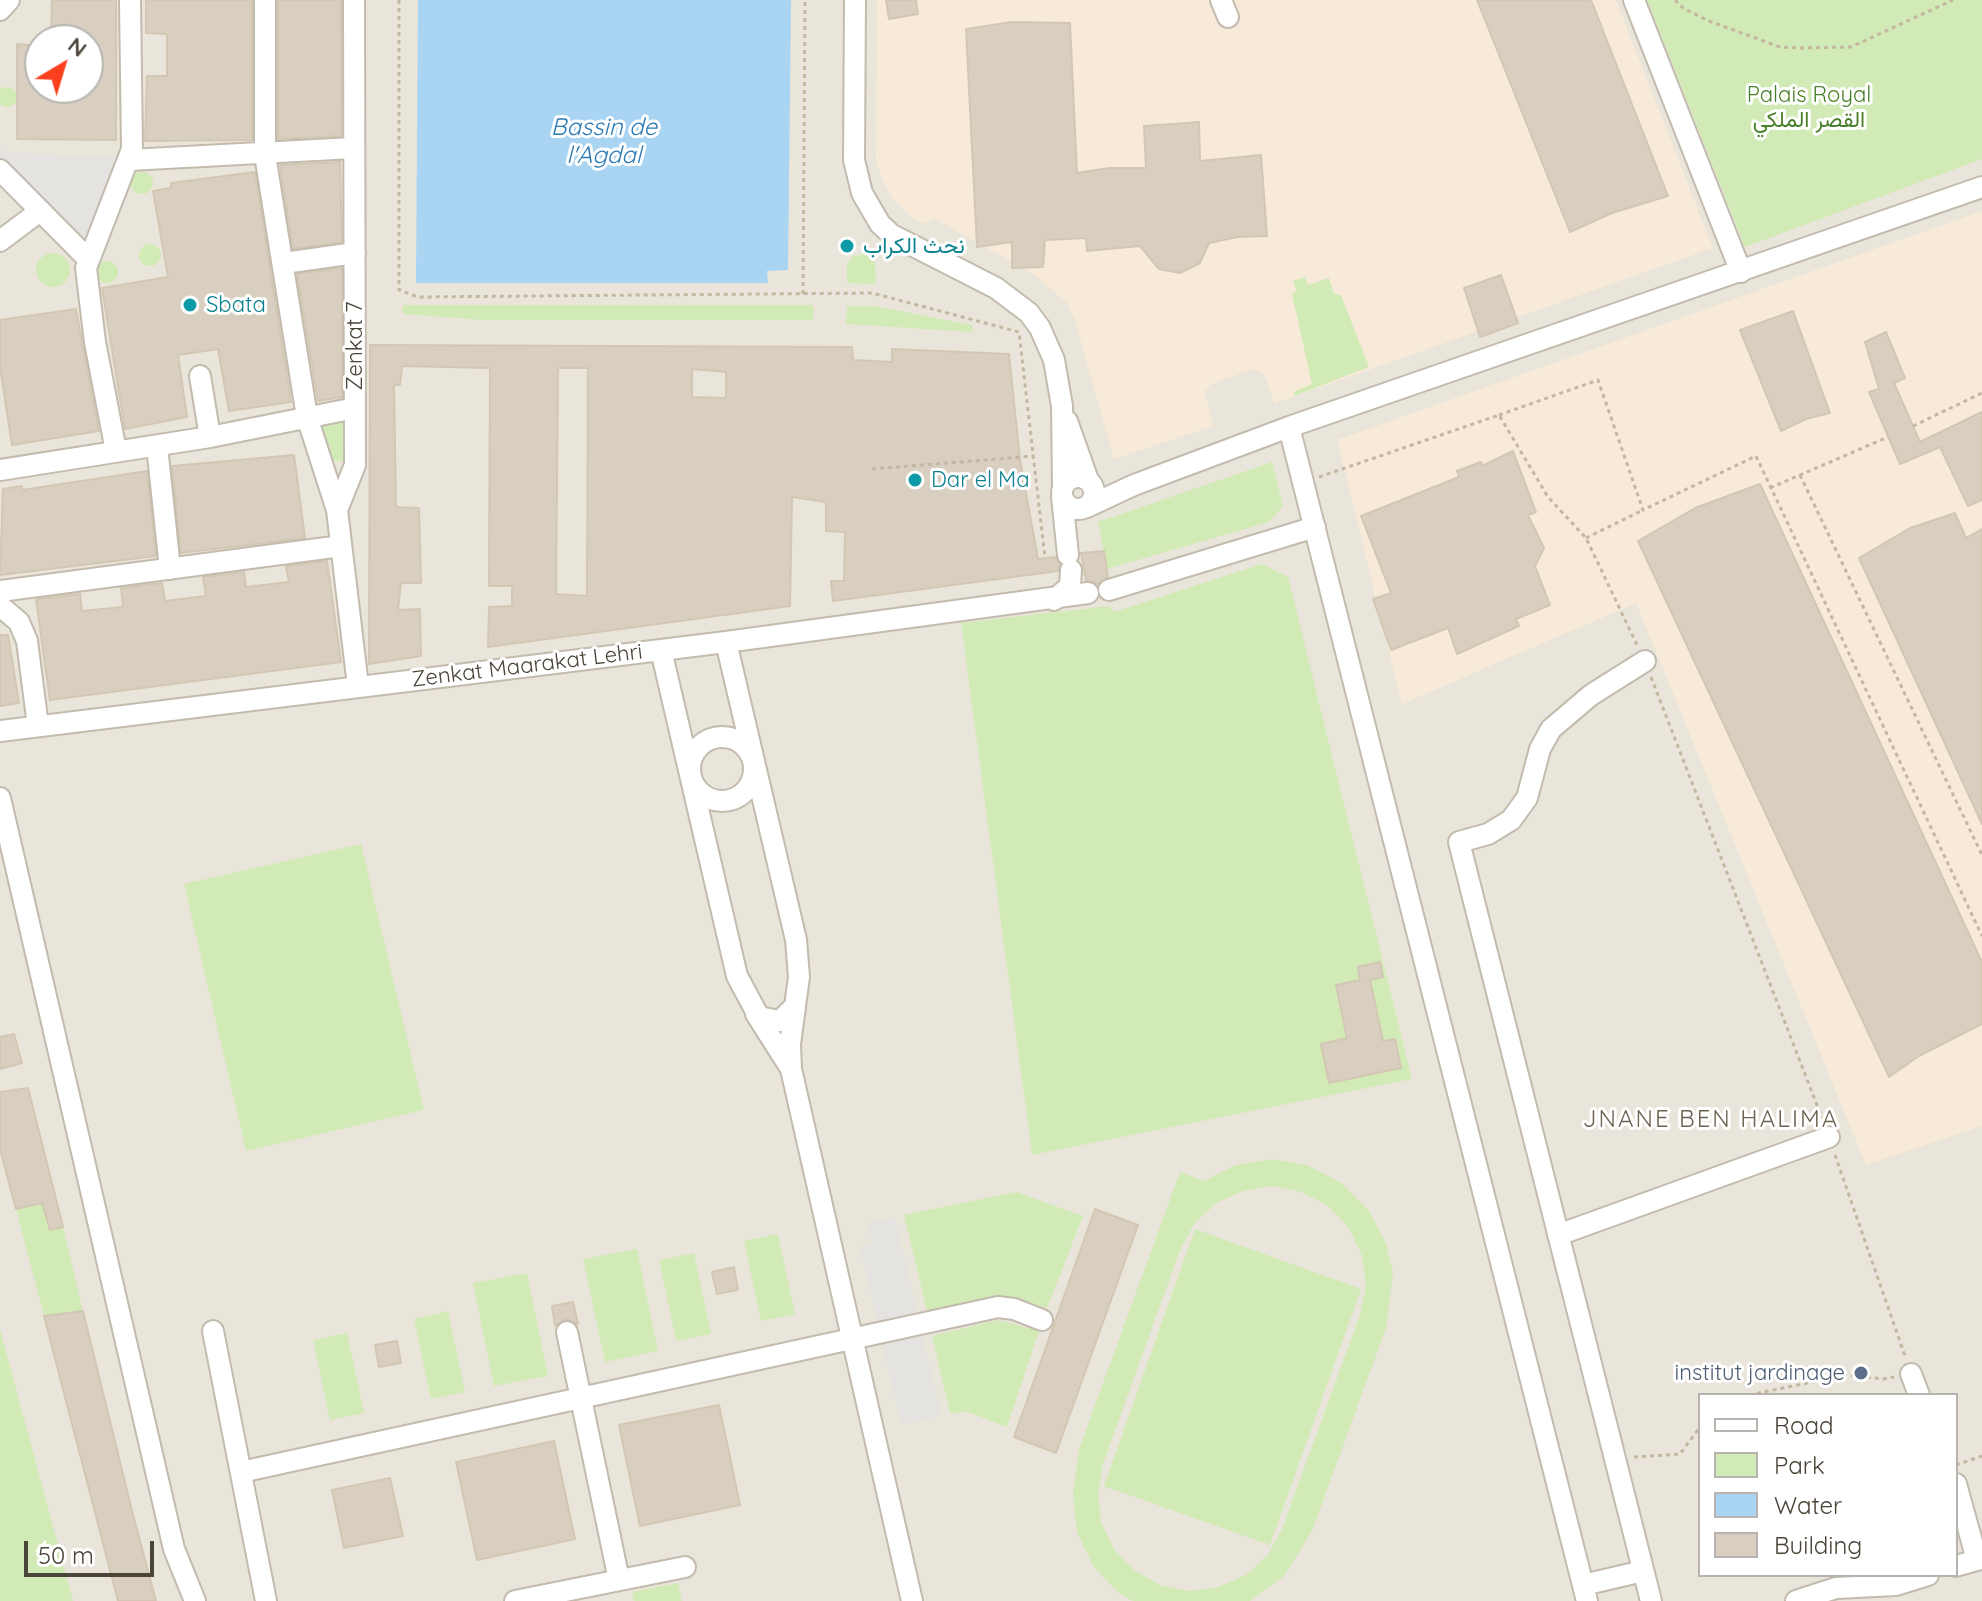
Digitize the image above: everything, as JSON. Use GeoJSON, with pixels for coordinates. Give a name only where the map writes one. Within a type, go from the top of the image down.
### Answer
{"type":"FeatureCollection","features":[{"type":"Feature","properties":{"kind":"street"},"geometry":{"type":"LineString","coordinates":[[0,10],[9,0]]}},
{"type":"Feature","properties":{"kind":"street"},"geometry":{"type":"LineString","coordinates":[[116,451],[85,280],[88,259],[129,160],[130,0]]}},
{"type":"Feature","properties":{"kind":"street"},"geometry":{"type":"LineString","coordinates":[[265,0],[265,155],[307,417],[337,510]]}},
{"type":"Feature","properties":{"kind":"street","name":"Zenkat 7"},"geometry":{"type":"LineString","coordinates":[[354,0],[355,465],[337,510],[358,686]]}},
{"type":"Feature","properties":{"kind":"street"},"geometry":{"type":"LineString","coordinates":[[855,0],[854,160],[870,209],[892,235],[996,288],[1029,313],[1048,342],[1062,406],[1095,494],[1087,507]]}},
{"type":"Feature","properties":{"kind":"street"},"geometry":{"type":"LineString","coordinates":[[1634,0],[1741,272]]}},
{"type":"Feature","properties":{"kind":"street"},"geometry":{"type":"LineString","coordinates":[[129,160],[353,148]]}},
{"type":"Feature","properties":{"kind":"street"},"geometry":{"type":"LineString","coordinates":[[0,170],[88,259]]}},
{"type":"Feature","properties":{"kind":"street"},"geometry":{"type":"LineString","coordinates":[[1062,492],[1071,509],[1087,507],[1134,485],[1289,427],[1982,187]]}},
{"type":"Feature","properties":{"kind":"street"},"geometry":{"type":"LineString","coordinates":[[0,241],[40,211]]}},
{"type":"Feature","properties":{"kind":"street"},"geometry":{"type":"LineString","coordinates":[[284,263],[355,253]]}},
{"type":"Feature","properties":{"kind":"street"},"geometry":{"type":"LineString","coordinates":[[200,376],[210,437]]}},
{"type":"Feature","properties":{"kind":"street"},"geometry":{"type":"LineString","coordinates":[[1054,600],[1070,586],[1062,492],[1062,406]]}},
{"type":"Feature","properties":{"kind":"street"},"geometry":{"type":"LineString","coordinates":[[0,470],[210,437],[355,408]]}},
{"type":"Feature","properties":{"kind":"street"},"geometry":{"type":"LineString","coordinates":[[1289,427],[1585,1593],[1643,1571]]}},
{"type":"Feature","properties":{"kind":"street"},"geometry":{"type":"LineString","coordinates":[[157,446],[170,569]]}},
{"type":"Feature","properties":{"kind":"street"},"geometry":{"type":"LineString","coordinates":[[1062,492],[1074,477],[1090,482],[1134,485]]}},
{"type":"Feature","properties":{"kind":"street"},"geometry":{"type":"LineString","coordinates":[[1109,590],[1315,527]]}},
{"type":"Feature","properties":{"kind":"street"},"geometry":{"type":"LineString","coordinates":[[0,591],[341,546]]}},
{"type":"Feature","properties":{"kind":"street","name":"Zenkat Maarakat Lehri"},"geometry":{"type":"LineString","coordinates":[[0,731],[726,642],[1088,593]]}},
{"type":"Feature","properties":{"kind":"street"},"geometry":{"type":"LineString","coordinates":[[0,606],[19,622],[27,641],[38,726]]}},
{"type":"Feature","properties":{"kind":"street"},"geometry":{"type":"LineString","coordinates":[[726,642],[796,940],[799,977],[790,1044],[791,1069],[912,1601]]}},
{"type":"Feature","properties":{"kind":"street"},"geometry":{"type":"LineString","coordinates":[[661,650],[737,976],[754,1011],[791,1069]]}},
{"type":"Feature","properties":{"kind":"street"},"geometry":{"type":"LineString","coordinates":[[1645,661],[1591,695],[1551,729],[1540,749],[1527,798],[1511,820],[1488,834],[1459,842],[1651,1601]]}},
{"type":"Feature","properties":{"kind":"street"},"geometry":{"type":"LineString","coordinates":[[725,736],[743,744],[754,762],[751,783],[735,798],[713,799],[703,794],[691,776],[692,756],[715,737],[725,736]]}},
{"type":"Feature","properties":{"kind":"street"},"geometry":{"type":"LineString","coordinates":[[0,798],[174,1549],[191,1598]]}},
{"type":"Feature","properties":{"kind":"street"},"geometry":{"type":"LineString","coordinates":[[754,1011],[765,1021],[780,1021],[795,1006]]}},
{"type":"Feature","properties":{"kind":"street"},"geometry":{"type":"LineString","coordinates":[[1558,1235],[1829,1137]]}},
{"type":"Feature","properties":{"kind":"street"},"geometry":{"type":"LineString","coordinates":[[241,1472],[998,1307],[1014,1309],[1042,1320]]}},
{"type":"Feature","properties":{"kind":"street"},"geometry":{"type":"LineString","coordinates":[[213,1331],[266,1601]]}},
{"type":"Feature","properties":{"kind":"street"},"geometry":{"type":"LineString","coordinates":[[567,1332],[619,1580]]}},
{"type":"Feature","properties":{"kind":"street"},"geometry":{"type":"LineString","coordinates":[[1911,1374],[1918,1393]]}},
{"type":"Feature","properties":{"kind":"street"},"geometry":{"type":"LineString","coordinates":[[1958,1491],[1977,1560],[1958,1565]]}},
{"type":"Feature","properties":{"kind":"street"},"geometry":{"type":"LineString","coordinates":[[515,1601],[685,1567]]}},
{"type":"Feature","properties":{"kind":"street"},"geometry":{"type":"LineString","coordinates":[[1796,1601],[1836,1588],[1896,1585],[1922,1577]]}},
{"type":"Feature","properties":{"kind":"path"},"geometry":{"type":"LineString","coordinates":[[399,0],[396,282],[404,295],[872,293],[1019,332],[1045,558]]}},
{"type":"Feature","properties":{"kind":"path"},"geometry":{"type":"LineString","coordinates":[[803,294],[805,0]]}},
{"type":"Feature","properties":{"kind":"path"},"geometry":{"type":"LineString","coordinates":[[1675,0],[1683,8],[1709,21],[1780,47],[1800,48],[1851,47],[1953,0]]}},
{"type":"Feature","properties":{"kind":"path"},"geometry":{"type":"LineString","coordinates":[[1304,482],[1598,380],[1643,510]]}},
{"type":"Feature","properties":{"kind":"path"},"geometry":{"type":"LineString","coordinates":[[1913,426],[1982,393]]}},
{"type":"Feature","properties":{"kind":"path"},"geometry":{"type":"LineString","coordinates":[[1499,415],[1548,497],[1586,538],[1645,661],[1829,1137],[1911,1374],[1883,1379],[1846,1375],[1759,1393]]}},
{"type":"Feature","properties":{"kind":"path"},"geometry":{"type":"LineString","coordinates":[[1770,488],[1888,437]]}},
{"type":"Feature","properties":{"kind":"path"},"geometry":{"type":"LineString","coordinates":[[872,469],[1034,456]]}},
{"type":"Feature","properties":{"kind":"path"},"geometry":{"type":"LineString","coordinates":[[1586,538],[1756,456],[1982,936]]}},
{"type":"Feature","properties":{"kind":"path"},"geometry":{"type":"LineString","coordinates":[[1800,475],[1982,855]]}},
{"type":"Feature","properties":{"kind":"path"},"geometry":{"type":"LineString","coordinates":[[1615,1461],[1680,1454],[1698,1430]]}},
{"type":"Feature","properties":{"kind":"path"},"geometry":{"type":"LineString","coordinates":[[1958,1464],[1982,1456]]}},
{"type":"Feature","properties":{"kind":"shaded area"},"geometry":{"type":"Polygon","coordinates":[[[0,0],[1982,0],[1982,1601],[0,1601],[0,0]]]}},
{"type":"Feature","properties":{"kind":"shaded area"},"geometry":{"type":"Polygon","coordinates":[[[877,0],[1616,0],[1713,248],[1275,403],[1264,375],[1254,369],[1211,384],[1205,392],[1213,426],[1114,459],[1074,317],[1066,302],[1032,273],[933,218],[925,224],[913,218],[892,198],[883,181],[876,162],[877,0]]]}},
{"type":"Feature","properties":{"kind":"shaded area"},"geometry":{"type":"Polygon","coordinates":[[[0,145],[8,153],[122,157],[85,244],[0,158],[0,145]]]}},
{"type":"Feature","properties":{"kind":"shaded area"},"geometry":{"type":"Polygon","coordinates":[[[1982,211],[1982,1126],[1866,1165],[1636,603],[1402,704],[1337,440],[1982,211]]]}},
{"type":"Feature","properties":{"kind":"shaded area"},"geometry":{"type":"Polygon","coordinates":[[[895,1217],[941,1416],[901,1425],[860,1247],[872,1244],[868,1223],[895,1217]]]}},
{"type":"Feature","properties":{"kind":"green space","name":"Palais Royal القصر الملكي"},"geometry":{"type":"Polygon","coordinates":[[[1647,0],[1982,0],[1982,159],[1745,247],[1647,0]]]}},
{"type":"Feature","properties":{"kind":"green space"},"geometry":{"type":"Polygon","coordinates":[[[3,88],[11,88],[16,93],[16,101],[11,106],[-1,102],[-1,92],[3,88]]]}},
{"type":"Feature","properties":{"kind":"green space"},"geometry":{"type":"Polygon","coordinates":[[[142,172],[150,175],[153,183],[150,191],[142,194],[134,191],[131,183],[134,175],[142,172]]]}},
{"type":"Feature","properties":{"kind":"green space"},"geometry":{"type":"Polygon","coordinates":[[[150,244],[158,247],[161,255],[158,263],[150,266],[142,263],[139,255],[142,247],[150,244]]]}},
{"type":"Feature","properties":{"kind":"green space"},"geometry":{"type":"Polygon","coordinates":[[[53,253],[65,258],[70,270],[65,282],[53,287],[41,282],[36,270],[41,258],[53,253]]]}},
{"type":"Feature","properties":{"kind":"green space"},"geometry":{"type":"Polygon","coordinates":[[[867,254],[875,260],[876,284],[847,283],[847,264],[853,256],[867,254]]]}},
{"type":"Feature","properties":{"kind":"green space"},"geometry":{"type":"Polygon","coordinates":[[[107,261],[115,264],[118,272],[115,280],[107,283],[99,280],[96,272],[99,264],[107,261]]]}},
{"type":"Feature","properties":{"kind":"green space"},"geometry":{"type":"Polygon","coordinates":[[[1305,277],[1308,285],[1329,278],[1334,294],[1341,295],[1369,367],[1294,396],[1294,392],[1312,384],[1292,294],[1297,291],[1293,281],[1305,277]]]}},
{"type":"Feature","properties":{"kind":"green space"},"geometry":{"type":"Polygon","coordinates":[[[403,305],[813,305],[813,320],[483,320],[403,314],[403,305]]]}},
{"type":"Feature","properties":{"kind":"green space"},"geometry":{"type":"Polygon","coordinates":[[[847,306],[875,306],[972,325],[973,332],[846,324],[847,306]]]}},
{"type":"Feature","properties":{"kind":"green space"},"geometry":{"type":"Polygon","coordinates":[[[324,417],[347,420],[345,461],[334,461],[330,455],[330,445],[323,441],[319,426],[324,417]]]}},
{"type":"Feature","properties":{"kind":"green space"},"geometry":{"type":"Polygon","coordinates":[[[1272,462],[1283,506],[1269,522],[1107,569],[1098,522],[1272,462]]]}},
{"type":"Feature","properties":{"kind":"green space"},"geometry":{"type":"Polygon","coordinates":[[[1262,564],[1288,577],[1412,1079],[1032,1155],[961,623],[1109,606],[1114,612],[1262,564]]]}},
{"type":"Feature","properties":{"kind":"green space"},"geometry":{"type":"Polygon","coordinates":[[[361,844],[424,1110],[246,1151],[184,884],[361,844]]]}},
{"type":"Feature","properties":{"kind":"green space"},"geometry":{"type":"Polygon","coordinates":[[[1272,1159],[1307,1165],[1342,1183],[1369,1211],[1386,1243],[1393,1272],[1386,1328],[1312,1531],[1284,1576],[1250,1601],[1133,1601],[1119,1593],[1093,1566],[1077,1532],[1073,1495],[1079,1449],[1180,1172],[1204,1181],[1236,1165],[1272,1159]],[[1272,1186],[1243,1191],[1216,1203],[1194,1224],[1180,1250],[1103,1464],[1098,1493],[1101,1522],[1114,1549],[1134,1570],[1160,1585],[1189,1591],[1218,1587],[1246,1575],[1268,1555],[1282,1529],[1360,1315],[1366,1286],[1362,1256],[1349,1228],[1328,1206],[1302,1192],[1272,1186]]]}},
{"type":"Feature","properties":{"kind":"green space"},"geometry":{"type":"Polygon","coordinates":[[[1016,1192],[1083,1216],[1047,1308],[1018,1298],[998,1296],[927,1311],[904,1215],[1016,1192]]]}},
{"type":"Feature","properties":{"kind":"green space"},"geometry":{"type":"Polygon","coordinates":[[[42,1203],[50,1230],[63,1227],[83,1311],[44,1316],[16,1209],[42,1203]]]}},
{"type":"Feature","properties":{"kind":"green space"},"geometry":{"type":"Polygon","coordinates":[[[1195,1229],[1361,1289],[1270,1545],[1104,1486],[1195,1229]]]}},
{"type":"Feature","properties":{"kind":"green space"},"geometry":{"type":"Polygon","coordinates":[[[778,1234],[795,1314],[761,1321],[744,1241],[778,1234]]]}},
{"type":"Feature","properties":{"kind":"green space"},"geometry":{"type":"Polygon","coordinates":[[[637,1249],[658,1351],[605,1362],[583,1259],[637,1249]]]}},
{"type":"Feature","properties":{"kind":"green space"},"geometry":{"type":"Polygon","coordinates":[[[694,1253],[711,1334],[676,1341],[659,1260],[694,1253]]]}},
{"type":"Feature","properties":{"kind":"green space"},"geometry":{"type":"Polygon","coordinates":[[[527,1273],[548,1376],[494,1386],[473,1283],[527,1273]]]}},
{"type":"Feature","properties":{"kind":"green space"},"geometry":{"type":"Polygon","coordinates":[[[448,1311],[465,1392],[431,1399],[414,1319],[448,1311]]]}},
{"type":"Feature","properties":{"kind":"green space"},"geometry":{"type":"Polygon","coordinates":[[[998,1320],[1039,1331],[1007,1427],[968,1412],[950,1413],[932,1336],[998,1320]]]}},
{"type":"Feature","properties":{"kind":"green space"},"geometry":{"type":"Polygon","coordinates":[[[0,1329],[73,1601],[0,1601],[0,1329]]]}},
{"type":"Feature","properties":{"kind":"green space"},"geometry":{"type":"Polygon","coordinates":[[[347,1333],[364,1413],[330,1420],[313,1340],[347,1333]]]}},
{"type":"Feature","properties":{"kind":"green space"},"geometry":{"type":"Polygon","coordinates":[[[678,1583],[682,1601],[634,1601],[632,1592],[678,1583]]]}},
{"type":"Feature","properties":{"kind":"water","name":"Bassin de l'Agdal"},"geometry":{"type":"Polygon","coordinates":[[[418,0],[791,0],[788,270],[767,271],[768,283],[416,283],[418,0]]]}},
{"type":"Feature","properties":{"kind":"building"},"geometry":{"type":"Polygon","coordinates":[[[52,0],[116,0],[116,140],[17,139],[17,44],[24,45],[24,104],[104,104],[104,24],[51,24],[52,0]]]}},
{"type":"Feature","properties":{"kind":"building"},"geometry":{"type":"Polygon","coordinates":[[[146,0],[252,0],[252,140],[145,141],[147,76],[167,76],[167,34],[146,33],[146,0]]]}},
{"type":"Feature","properties":{"kind":"building"},"geometry":{"type":"Polygon","coordinates":[[[278,0],[341,0],[341,136],[278,139],[278,0]]]}},
{"type":"Feature","properties":{"kind":"building"},"geometry":{"type":"Polygon","coordinates":[[[886,0],[916,0],[918,14],[889,19],[886,0]]]}},
{"type":"Feature","properties":{"kind":"building"},"geometry":{"type":"Polygon","coordinates":[[[1477,0],[1591,0],[1668,196],[1612,213],[1570,232],[1477,0]]]}},
{"type":"Feature","properties":{"kind":"building"},"geometry":{"type":"Polygon","coordinates":[[[1012,22],[1070,23],[1077,173],[1109,168],[1146,168],[1144,126],[1199,122],[1200,161],[1261,155],[1267,236],[1237,237],[1209,243],[1200,263],[1180,273],[1159,269],[1140,246],[1087,251],[1086,238],[1045,240],[1043,267],[1012,268],[1012,242],[977,247],[966,29],[1012,22]]]}},
{"type":"Feature","properties":{"kind":"building","name":"Sbata"},"geometry":{"type":"Polygon","coordinates":[[[340,162],[342,242],[293,249],[280,165],[340,162]]]}},
{"type":"Feature","properties":{"kind":"building","name":"Sbata"},"geometry":{"type":"Polygon","coordinates":[[[255,172],[291,402],[229,411],[218,349],[178,355],[187,417],[125,429],[102,288],[168,277],[153,191],[171,188],[171,183],[255,172]]]}},
{"type":"Feature","properties":{"kind":"building","name":"Sbata"},"geometry":{"type":"Polygon","coordinates":[[[342,268],[342,397],[318,401],[297,274],[342,268]]]}},
{"type":"Feature","properties":{"kind":"building"},"geometry":{"type":"Polygon","coordinates":[[[1501,275],[1518,323],[1480,337],[1464,288],[1501,275]]]}},
{"type":"Feature","properties":{"kind":"building"},"geometry":{"type":"Polygon","coordinates":[[[76,309],[99,431],[12,445],[0,367],[0,320],[76,309]]]}},
{"type":"Feature","properties":{"kind":"building"},"geometry":{"type":"Polygon","coordinates":[[[1793,311],[1830,413],[1806,419],[1781,431],[1740,330],[1793,311]]]}},
{"type":"Feature","properties":{"kind":"building"},"geometry":{"type":"Polygon","coordinates":[[[1886,332],[1905,378],[1894,383],[1920,442],[1982,412],[1982,500],[1968,506],[1940,447],[1900,464],[1869,392],[1879,389],[1865,342],[1886,332]]]}},
{"type":"Feature","properties":{"kind":"building"},"geometry":{"type":"Polygon","coordinates":[[[370,345],[852,347],[853,360],[892,362],[892,349],[1009,354],[1020,460],[1038,559],[1055,557],[1060,564],[1058,571],[833,601],[831,581],[844,581],[845,532],[826,531],[826,502],[792,497],[790,606],[488,647],[489,607],[512,606],[512,586],[489,586],[490,368],[402,366],[400,385],[394,385],[396,507],[419,508],[421,583],[401,583],[398,610],[420,609],[421,656],[369,664],[370,345]],[[558,368],[556,594],[587,596],[588,368],[558,368]],[[692,369],[692,397],[726,398],[726,372],[692,369]]]}},
{"type":"Feature","properties":{"kind":"building"},"geometry":{"type":"Polygon","coordinates":[[[1513,451],[1536,512],[1528,515],[1544,548],[1535,566],[1550,605],[1516,619],[1519,626],[1457,654],[1448,628],[1391,650],[1373,599],[1391,593],[1361,516],[1459,477],[1457,471],[1481,462],[1482,466],[1513,451]]]}},
{"type":"Feature","properties":{"kind":"building"},"geometry":{"type":"Polygon","coordinates":[[[294,455],[305,538],[181,553],[172,466],[294,455]]]}},
{"type":"Feature","properties":{"kind":"building"},"geometry":{"type":"Polygon","coordinates":[[[147,471],[156,556],[0,575],[3,489],[22,486],[22,490],[147,471]]]}},
{"type":"Feature","properties":{"kind":"building"},"geometry":{"type":"Polygon","coordinates":[[[1760,484],[1982,962],[1982,1024],[1919,1056],[1889,1077],[1638,541],[1695,508],[1760,484]]]}},
{"type":"Feature","properties":{"kind":"building"},"geometry":{"type":"Polygon","coordinates":[[[1955,513],[1966,538],[1982,529],[1982,824],[1859,558],[1910,528],[1955,513]]]}},
{"type":"Feature","properties":{"kind":"building"},"geometry":{"type":"Polygon","coordinates":[[[1104,551],[1108,577],[1098,584],[1086,580],[1081,553],[1104,551]]]}},
{"type":"Feature","properties":{"kind":"building"},"geometry":{"type":"Polygon","coordinates":[[[327,561],[341,662],[50,700],[36,599],[80,594],[82,611],[123,607],[121,588],[162,583],[165,601],[206,596],[203,577],[244,572],[246,587],[289,582],[286,566],[327,561]]]}},
{"type":"Feature","properties":{"kind":"building"},"geometry":{"type":"Polygon","coordinates":[[[0,635],[8,635],[19,703],[0,706],[0,635]]]}},
{"type":"Feature","properties":{"kind":"building"},"geometry":{"type":"Polygon","coordinates":[[[1380,962],[1383,977],[1370,980],[1383,1041],[1395,1039],[1401,1068],[1329,1083],[1321,1044],[1347,1038],[1336,985],[1360,980],[1358,967],[1380,962]]]}},
{"type":"Feature","properties":{"kind":"building"},"geometry":{"type":"Polygon","coordinates":[[[14,1034],[22,1063],[0,1069],[0,1037],[14,1034]]]}},
{"type":"Feature","properties":{"kind":"building"},"geometry":{"type":"Polygon","coordinates":[[[28,1088],[63,1227],[50,1230],[42,1203],[16,1209],[0,1149],[0,1092],[28,1088]]]}},
{"type":"Feature","properties":{"kind":"building"},"geometry":{"type":"Polygon","coordinates":[[[1095,1209],[1138,1225],[1056,1453],[1014,1437],[1095,1209]]]}},
{"type":"Feature","properties":{"kind":"building"},"geometry":{"type":"Polygon","coordinates":[[[734,1267],[738,1290],[717,1294],[712,1272],[734,1267]]]}},
{"type":"Feature","properties":{"kind":"building"},"geometry":{"type":"Polygon","coordinates":[[[573,1302],[578,1324],[565,1319],[555,1326],[552,1306],[573,1302]]]}},
{"type":"Feature","properties":{"kind":"building"},"geometry":{"type":"Polygon","coordinates":[[[83,1311],[156,1601],[118,1601],[44,1316],[83,1311]]]}},
{"type":"Feature","properties":{"kind":"building"},"geometry":{"type":"Polygon","coordinates":[[[397,1341],[401,1363],[379,1367],[375,1345],[397,1341]]]}},
{"type":"Feature","properties":{"kind":"building"},"geometry":{"type":"Polygon","coordinates":[[[719,1405],[740,1505],[640,1526],[619,1425],[719,1405]]]}},
{"type":"Feature","properties":{"kind":"building"},"geometry":{"type":"Polygon","coordinates":[[[554,1441],[575,1539],[477,1560],[456,1462],[554,1441]]]}},
{"type":"Feature","properties":{"kind":"building"},"geometry":{"type":"Polygon","coordinates":[[[390,1478],[403,1536],[344,1548],[332,1490],[390,1478]]]}},
{"type":"Feature","properties":{"kind":"place","name":"نحث الكراب"},"geometry":{"type":"Point","coordinates":[847,246]}},
{"type":"Feature","properties":{"kind":"place","name":"Sbata"},"geometry":{"type":"Point","coordinates":[190,305]}},
{"type":"Feature","properties":{"kind":"place","name":"Dar el Ma"},"geometry":{"type":"Point","coordinates":[915,480]}},
{"type":"Feature","properties":{"kind":"place","name":"institut jardinage"},"geometry":{"type":"Point","coordinates":[1861,1373]}},
{"type":"Feature","properties":{"kind":"district","name":"JNANE BEN HALIMA"},"geometry":{"type":"Point","coordinates":[1711,1120]}}]}
